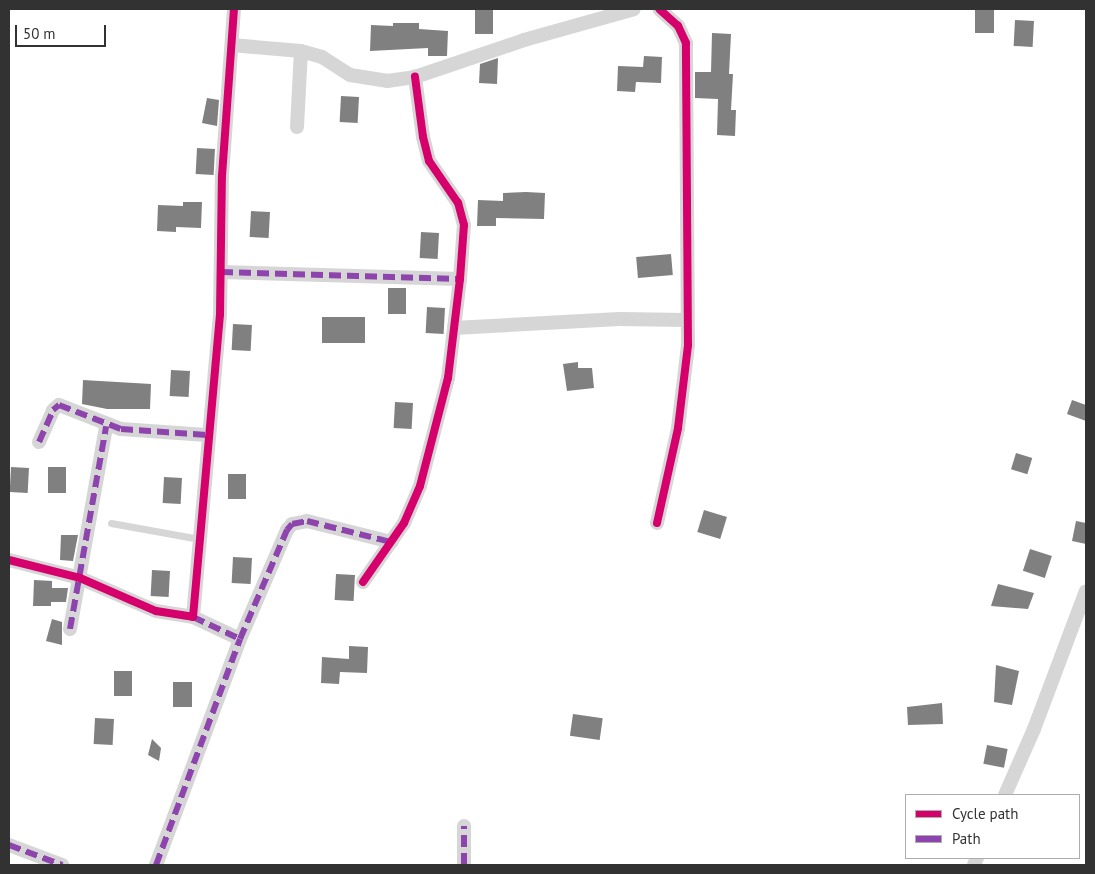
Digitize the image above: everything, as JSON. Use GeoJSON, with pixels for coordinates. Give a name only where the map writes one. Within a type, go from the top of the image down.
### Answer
{"type":"FeatureCollection","features":[{"type":"Feature","properties":{"kind":"street"},"geometry":{"type":"LineString","coordinates":[[193,617],[207,435],[220,314],[222,176],[234,9]]}},
{"type":"Feature","properties":{"kind":"street"},"geometry":{"type":"LineString","coordinates":[[232,45],[300,51],[322,56],[360,79],[386,81],[415,77],[524,40],[634,9]]}},
{"type":"Feature","properties":{"kind":"street"},"geometry":{"type":"LineString","coordinates":[[657,523],[686,379],[686,43],[678,26],[659,9]]}},
{"type":"Feature","properties":{"kind":"street"},"geometry":{"type":"LineString","coordinates":[[297,127],[300,51]]}},
{"type":"Feature","properties":{"kind":"street"},"geometry":{"type":"LineString","coordinates":[[363,582],[404,523],[420,486],[434,439],[448,378],[460,279],[464,225],[458,203],[429,161],[423,137],[415,77]]}},
{"type":"Feature","properties":{"kind":"street"},"geometry":{"type":"LineString","coordinates":[[221,272],[460,279]]}},
{"type":"Feature","properties":{"kind":"street"},"geometry":{"type":"LineString","coordinates":[[454,328],[601,320],[686,320]]}},
{"type":"Feature","properties":{"kind":"street"},"geometry":{"type":"LineString","coordinates":[[39,442],[53,410],[59,406],[106,426],[207,435]]}},
{"type":"Feature","properties":{"kind":"street"},"geometry":{"type":"LineString","coordinates":[[70,629],[106,426]]}},
{"type":"Feature","properties":{"kind":"street"},"geometry":{"type":"LineString","coordinates":[[156,865],[240,639],[292,524],[299,521],[321,524],[390,542]]}},
{"type":"Feature","properties":{"kind":"street"},"geometry":{"type":"LineString","coordinates":[[9,560],[80,578],[156,611],[193,617],[240,639]]}},
{"type":"Feature","properties":{"kind":"street"},"geometry":{"type":"LineString","coordinates":[[1005,794],[1034,729],[1086,590]]}},
{"type":"Feature","properties":{"kind":"street"},"geometry":{"type":"LineString","coordinates":[[464,826],[464,865]]}},
{"type":"Feature","properties":{"kind":"street"},"geometry":{"type":"LineString","coordinates":[[9,846],[62,865]]}},
{"type":"Feature","properties":{"kind":"lane"},"geometry":{"type":"LineString","coordinates":[[111,523],[200,539]]}},
{"type":"Feature","properties":{"kind":"building"},"geometry":{"type":"Polygon","coordinates":[[[475,9],[493,9],[493,34],[475,34],[475,9]]]}},
{"type":"Feature","properties":{"kind":"building"},"geometry":{"type":"Polygon","coordinates":[[[975,9],[994,9],[994,33],[975,33],[975,9]]]}},
{"type":"Feature","properties":{"kind":"building"},"geometry":{"type":"Polygon","coordinates":[[[1015,20],[1034,21],[1033,47],[1014,46],[1015,20]]]}},
{"type":"Feature","properties":{"kind":"building"},"geometry":{"type":"Polygon","coordinates":[[[393,23],[419,23],[419,29],[448,31],[447,56],[428,56],[428,48],[370,51],[371,25],[393,26],[393,23]]]}},
{"type":"Feature","properties":{"kind":"building"},"geometry":{"type":"Polygon","coordinates":[[[712,33],[731,34],[729,74],[733,74],[731,110],[736,110],[735,136],[717,135],[718,99],[695,98],[695,72],[711,72],[712,33]]]}},
{"type":"Feature","properties":{"kind":"building"},"geometry":{"type":"Polygon","coordinates":[[[644,56],[662,57],[661,83],[636,82],[635,92],[617,91],[618,66],[643,67],[644,56]]]}},
{"type":"Feature","properties":{"kind":"building"},"geometry":{"type":"Polygon","coordinates":[[[498,58],[497,84],[479,83],[480,64],[498,58]]]}},
{"type":"Feature","properties":{"kind":"building"},"geometry":{"type":"Polygon","coordinates":[[[341,96],[359,97],[358,123],[340,122],[341,96]]]}},
{"type":"Feature","properties":{"kind":"building"},"geometry":{"type":"Polygon","coordinates":[[[207,98],[219,100],[217,126],[202,123],[207,98]]]}},
{"type":"Feature","properties":{"kind":"building"},"geometry":{"type":"Polygon","coordinates":[[[197,148],[215,149],[214,175],[196,174],[197,148]]]}},
{"type":"Feature","properties":{"kind":"building"},"geometry":{"type":"Polygon","coordinates":[[[503,193],[545,193],[544,219],[496,218],[496,226],[477,226],[478,200],[503,201],[503,193]]]}},
{"type":"Feature","properties":{"kind":"building"},"geometry":{"type":"Polygon","coordinates":[[[183,202],[202,202],[201,228],[176,227],[176,232],[157,231],[158,205],[183,206],[183,202]]]}},
{"type":"Feature","properties":{"kind":"building"},"geometry":{"type":"Polygon","coordinates":[[[251,211],[270,212],[269,238],[250,237],[251,211]]]}},
{"type":"Feature","properties":{"kind":"building"},"geometry":{"type":"Polygon","coordinates":[[[421,232],[439,233],[438,259],[420,258],[421,232]]]}},
{"type":"Feature","properties":{"kind":"building"},"geometry":{"type":"Polygon","coordinates":[[[671,254],[673,275],[638,278],[636,257],[671,254]]]}},
{"type":"Feature","properties":{"kind":"building"},"geometry":{"type":"Polygon","coordinates":[[[388,288],[406,288],[406,314],[388,314],[388,288]]]}},
{"type":"Feature","properties":{"kind":"building"},"geometry":{"type":"Polygon","coordinates":[[[427,307],[445,308],[444,334],[426,333],[427,307]]]}},
{"type":"Feature","properties":{"kind":"building"},"geometry":{"type":"Polygon","coordinates":[[[322,317],[365,317],[365,343],[322,343],[322,317]]]}},
{"type":"Feature","properties":{"kind":"building"},"geometry":{"type":"Polygon","coordinates":[[[233,324],[252,325],[251,351],[232,350],[233,324]]]}},
{"type":"Feature","properties":{"kind":"building"},"geometry":{"type":"Polygon","coordinates":[[[578,362],[578,368],[592,368],[594,388],[567,391],[563,364],[578,362]]]}},
{"type":"Feature","properties":{"kind":"building"},"geometry":{"type":"Polygon","coordinates":[[[171,370],[190,371],[189,397],[170,396],[171,370]]]}},
{"type":"Feature","properties":{"kind":"building"},"geometry":{"type":"Polygon","coordinates":[[[83,380],[151,384],[150,409],[107,409],[82,404],[83,380]]]}},
{"type":"Feature","properties":{"kind":"building"},"geometry":{"type":"Polygon","coordinates":[[[1072,400],[1086,405],[1086,421],[1067,414],[1072,400]]]}},
{"type":"Feature","properties":{"kind":"building"},"geometry":{"type":"Polygon","coordinates":[[[395,402],[413,403],[412,429],[394,428],[395,402]]]}},
{"type":"Feature","properties":{"kind":"building"},"geometry":{"type":"Polygon","coordinates":[[[1016,453],[1032,458],[1027,474],[1011,469],[1016,453]]]}},
{"type":"Feature","properties":{"kind":"building"},"geometry":{"type":"Polygon","coordinates":[[[11,467],[29,468],[28,493],[10,492],[11,467]]]}},
{"type":"Feature","properties":{"kind":"building"},"geometry":{"type":"Polygon","coordinates":[[[48,467],[66,467],[66,493],[48,493],[48,467]]]}},
{"type":"Feature","properties":{"kind":"building"},"geometry":{"type":"Polygon","coordinates":[[[228,474],[246,474],[246,499],[228,499],[228,474]]]}},
{"type":"Feature","properties":{"kind":"building"},"geometry":{"type":"Polygon","coordinates":[[[164,477],[182,478],[181,504],[163,503],[164,477]]]}},
{"type":"Feature","properties":{"kind":"building"},"geometry":{"type":"Polygon","coordinates":[[[704,510],[727,517],[720,539],[697,532],[704,510]]]}},
{"type":"Feature","properties":{"kind":"building"},"geometry":{"type":"Polygon","coordinates":[[[1076,521],[1086,523],[1086,544],[1072,541],[1076,521]]]}},
{"type":"Feature","properties":{"kind":"building"},"geometry":{"type":"Polygon","coordinates":[[[61,535],[78,535],[73,561],[60,560],[61,535]]]}},
{"type":"Feature","properties":{"kind":"building"},"geometry":{"type":"Polygon","coordinates":[[[1030,549],[1052,556],[1045,578],[1023,571],[1030,549]]]}},
{"type":"Feature","properties":{"kind":"building"},"geometry":{"type":"Polygon","coordinates":[[[233,557],[252,558],[251,584],[232,583],[233,557]]]}},
{"type":"Feature","properties":{"kind":"building"},"geometry":{"type":"Polygon","coordinates":[[[152,570],[170,571],[169,597],[151,596],[152,570]]]}},
{"type":"Feature","properties":{"kind":"building"},"geometry":{"type":"Polygon","coordinates":[[[336,574],[355,575],[354,601],[335,600],[336,574]]]}},
{"type":"Feature","properties":{"kind":"building"},"geometry":{"type":"Polygon","coordinates":[[[34,580],[52,581],[52,588],[68,588],[66,602],[51,602],[51,606],[33,606],[34,580]]]}},
{"type":"Feature","properties":{"kind":"building"},"geometry":{"type":"Polygon","coordinates":[[[998,584],[1034,593],[1028,609],[991,606],[998,584]]]}},
{"type":"Feature","properties":{"kind":"building"},"geometry":{"type":"Polygon","coordinates":[[[52,619],[62,622],[62,645],[46,641],[52,619]]]}},
{"type":"Feature","properties":{"kind":"building"},"geometry":{"type":"Polygon","coordinates":[[[349,646],[368,647],[367,673],[340,672],[339,684],[321,683],[322,657],[349,659],[349,646]]]}},
{"type":"Feature","properties":{"kind":"building"},"geometry":{"type":"Polygon","coordinates":[[[996,665],[1019,671],[1012,705],[994,702],[996,665]]]}},
{"type":"Feature","properties":{"kind":"building"},"geometry":{"type":"Polygon","coordinates":[[[114,671],[132,671],[132,696],[114,696],[114,671]]]}},
{"type":"Feature","properties":{"kind":"building"},"geometry":{"type":"Polygon","coordinates":[[[173,682],[192,682],[192,707],[173,707],[173,682]]]}},
{"type":"Feature","properties":{"kind":"building"},"geometry":{"type":"Polygon","coordinates":[[[942,703],[943,724],[908,725],[907,707],[942,703]]]}},
{"type":"Feature","properties":{"kind":"building"},"geometry":{"type":"Polygon","coordinates":[[[573,714],[603,718],[600,740],[570,736],[573,714]]]}},
{"type":"Feature","properties":{"kind":"building"},"geometry":{"type":"Polygon","coordinates":[[[95,718],[114,719],[113,745],[94,744],[95,718]]]}},
{"type":"Feature","properties":{"kind":"building"},"geometry":{"type":"Polygon","coordinates":[[[152,739],[161,748],[159,761],[148,755],[152,739]]]}},
{"type":"Feature","properties":{"kind":"building"},"geometry":{"type":"Polygon","coordinates":[[[987,745],[1008,749],[1004,768],[983,764],[987,745]]]}},
{"type":"Feature","properties":{"kind":"marked path"},"geometry":{"type":"LineString","coordinates":[[221,272],[460,279]]}},
{"type":"Feature","properties":{"kind":"marked path"},"geometry":{"type":"LineString","coordinates":[[39,442],[53,410],[59,405],[121,429],[207,435]]}},
{"type":"Feature","properties":{"kind":"marked path"},"geometry":{"type":"LineString","coordinates":[[70,629],[106,426]]}},
{"type":"Feature","properties":{"kind":"marked path"},"geometry":{"type":"LineString","coordinates":[[156,865],[240,639],[287,530],[292,524],[307,521],[391,542]]}},
{"type":"Feature","properties":{"kind":"marked path"},"geometry":{"type":"LineString","coordinates":[[193,617],[240,639]]}},
{"type":"Feature","properties":{"kind":"marked path"},"geometry":{"type":"LineString","coordinates":[[464,826],[464,865]]}},
{"type":"Feature","properties":{"kind":"marked path"},"geometry":{"type":"LineString","coordinates":[[9,845],[62,865]]}},
{"type":"Feature","properties":{"kind":"cycle path"},"geometry":{"type":"LineString","coordinates":[[9,560],[80,578],[156,611],[193,617],[220,314],[222,176],[234,9]]}},
{"type":"Feature","properties":{"kind":"cycle path"},"geometry":{"type":"LineString","coordinates":[[657,523],[678,428],[688,345],[686,43],[678,26],[659,9]]}},
{"type":"Feature","properties":{"kind":"cycle path"},"geometry":{"type":"LineString","coordinates":[[363,582],[404,523],[420,486],[448,378],[460,279],[464,225],[458,203],[429,161],[423,137],[415,77]]}}]}
